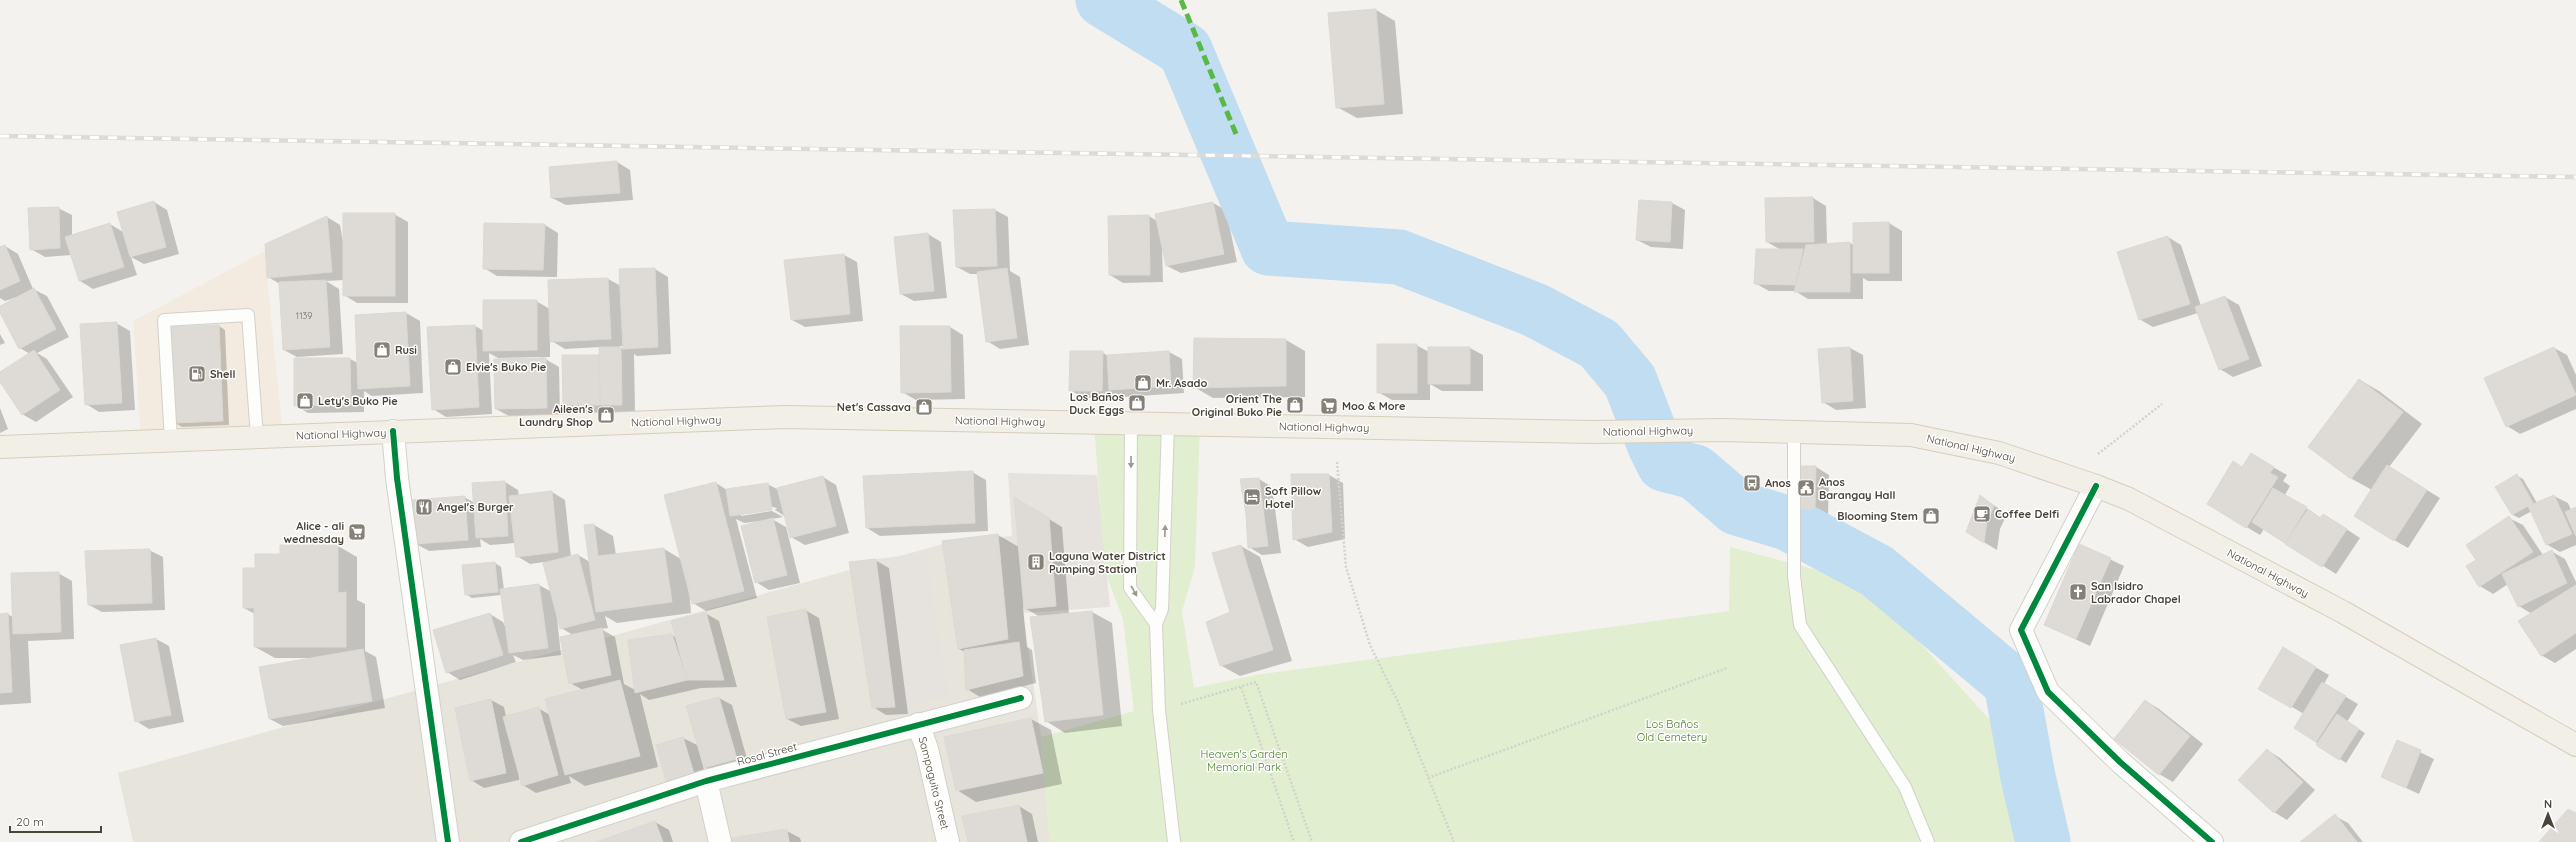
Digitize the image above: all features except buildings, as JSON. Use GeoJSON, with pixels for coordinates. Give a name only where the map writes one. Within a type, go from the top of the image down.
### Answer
{"type":"FeatureCollection","features":[{"type":"Feature","properties":{"kind":"main road","name":"National Highway"},"geometry":{"type":"LineString","coordinates":[[0,447],[785,417],[1594,432],[1723,430],[1911,434],[1999,453],[2096,486],[2129,499],[2343,612],[2576,745]]}},
{"type":"Feature","properties":{"kind":"street"},"geometry":{"type":"LineString","coordinates":[[393,432],[397,478],[448,842]]}},
{"type":"Feature","properties":{"kind":"street"},"geometry":{"type":"LineString","coordinates":[[2096,486],[2021,630],[2048,692],[2120,762],[2212,842]]}},
{"type":"Feature","properties":{"kind":"street","name":"Rosal Street"},"geometry":{"type":"LineString","coordinates":[[521,842],[706,781],[1021,698]]}},
{"type":"Feature","properties":{"kind":"street","name":"Sampaguita Street"},"geometry":{"type":"LineString","coordinates":[[918,724],[927,749],[948,842]]}},
{"type":"Feature","properties":{"kind":"street"},"geometry":{"type":"LineString","coordinates":[[706,781],[720,842]]}},
{"type":"Feature","properties":{"kind":"lane"},"geometry":{"type":"LineString","coordinates":[[171,441],[164,320],[248,315],[257,437]]}},
{"type":"Feature","properties":{"kind":"lane"},"geometry":{"type":"LineString","coordinates":[[1131,423],[1130,588],[1156,624]]}},
{"type":"Feature","properties":{"kind":"lane"},"geometry":{"type":"LineString","coordinates":[[1168,424],[1162,609],[1156,624],[1159,710],[1174,842]]}},
{"type":"Feature","properties":{"kind":"lane"},"geometry":{"type":"LineString","coordinates":[[1794,432],[1794,576],[1800,625],[1905,787],[1928,842]]}},
{"type":"Feature","properties":{"kind":"path"},"geometry":{"type":"LineString","coordinates":[[2098,454],[2162,404]]}},
{"type":"Feature","properties":{"kind":"path"},"geometry":{"type":"LineString","coordinates":[[1337,462],[1346,567],[1370,645],[1398,702],[1454,842]]}},
{"type":"Feature","properties":{"kind":"path"},"geometry":{"type":"LineString","coordinates":[[1428,778],[1727,668]]}},
{"type":"Feature","properties":{"kind":"path"},"geometry":{"type":"LineString","coordinates":[[1159,710],[1256,682],[1312,842]]}},
{"type":"Feature","properties":{"kind":"path"},"geometry":{"type":"LineString","coordinates":[[1241,687],[1294,842]]}},
{"type":"Feature","properties":{"kind":"shaded area"},"geometry":{"type":"Polygon","coordinates":[[[267,250],[267,278],[283,435],[141,442],[133,321],[267,250]]]}},
{"type":"Feature","properties":{"kind":"shaded area"},"geometry":{"type":"Polygon","coordinates":[[[1008,473],[1097,475],[1110,607],[1023,613],[1012,536],[1008,473]]]}},
{"type":"Feature","properties":{"kind":"shaded area"},"geometry":{"type":"Polygon","coordinates":[[[1012,536],[1041,737],[1050,842],[133,842],[118,773],[950,542],[1012,536]]]}},
{"type":"Feature","properties":{"kind":"shaded area"},"geometry":{"type":"Polygon","coordinates":[[[926,553],[949,697],[895,707],[876,559],[926,553]]]}},
{"type":"Feature","properties":{"kind":"green space"},"geometry":{"type":"Polygon","coordinates":[[[1094,423],[1200,425],[1195,567],[1182,611],[1194,688],[1256,675],[1729,611],[1730,547],[1866,583],[1998,729],[2026,842],[1050,842],[1041,737],[1134,711],[1123,619],[1105,572],[1094,423]]]}},
{"type":"Feature","properties":{"kind":"waterway"},"geometry":{"type":"LineString","coordinates":[[1103,0],[1185,50],[1268,248],[1399,257],[1535,310],[1599,344],[1630,381],[1655,446],[1664,464],[1695,472],[1737,508],[1787,523],[1877,571],[2011,683],[2028,777],[2043,842]]}},
{"type":"Feature","properties":{"kind":"railway"},"geometry":{"type":"LineString","coordinates":[[0,136],[2576,177]]}},
{"type":"Feature","properties":{"kind":"marked path"},"geometry":{"type":"LineString","coordinates":[[1181,0],[1236,134]]}},
{"type":"Feature","properties":{"kind":"cycle path"},"geometry":{"type":"LineString","coordinates":[[393,431],[397,478],[448,842]]}},
{"type":"Feature","properties":{"kind":"cycle path"},"geometry":{"type":"LineString","coordinates":[[2096,486],[2021,630],[2048,692],[2120,762],[2212,842]]}},
{"type":"Feature","properties":{"kind":"cycle path"},"geometry":{"type":"LineString","coordinates":[[521,842],[706,781],[1021,698]]}},
{"type":"Feature","properties":{"kind":"place","name":"Rusi"},"geometry":{"type":"Point","coordinates":[382,350]}},
{"type":"Feature","properties":{"kind":"place","name":"Elvie's Buko Pie"},"geometry":{"type":"Point","coordinates":[453,367]}},
{"type":"Feature","properties":{"kind":"place","name":"Shell"},"geometry":{"type":"Point","coordinates":[197,374]}},
{"type":"Feature","properties":{"kind":"place","name":"Mr. Asado"},"geometry":{"type":"Point","coordinates":[1143,383]}},
{"type":"Feature","properties":{"kind":"place","name":"Lety's Buko Pie"},"geometry":{"type":"Point","coordinates":[305,401]}},
{"type":"Feature","properties":{"kind":"place","name":"Los Baños Duck Eggs"},"geometry":{"type":"Point","coordinates":[1137,403]}},
{"type":"Feature","properties":{"kind":"place","name":"Orient The Original Buko Pie"},"geometry":{"type":"Point","coordinates":[1295,405]}},
{"type":"Feature","properties":{"kind":"place","name":"Moo & More"},"geometry":{"type":"Point","coordinates":[1329,406]}},
{"type":"Feature","properties":{"kind":"place","name":"Net's Cassava"},"geometry":{"type":"Point","coordinates":[924,407]}},
{"type":"Feature","properties":{"kind":"place","name":"Aileen's Laundry Shop"},"geometry":{"type":"Point","coordinates":[606,415]}},
{"type":"Feature","properties":{"kind":"place","name":"Anos"},"geometry":{"type":"Point","coordinates":[1752,483]}},
{"type":"Feature","properties":{"kind":"place","name":"Anos Barangay Hall"},"geometry":{"type":"Point","coordinates":[1806,488]}},
{"type":"Feature","properties":{"kind":"place","name":"Soft Pillow Hotel"},"geometry":{"type":"Point","coordinates":[1252,497]}},
{"type":"Feature","properties":{"kind":"place","name":"Angel's Burger"},"geometry":{"type":"Point","coordinates":[424,507]}},
{"type":"Feature","properties":{"kind":"place","name":"Coffee Delfi"},"geometry":{"type":"Point","coordinates":[1982,514]}},
{"type":"Feature","properties":{"kind":"place","name":"Blooming Stem"},"geometry":{"type":"Point","coordinates":[1931,516]}},
{"type":"Feature","properties":{"kind":"place","name":"Alice - ali wednesday"},"geometry":{"type":"Point","coordinates":[357,532]}},
{"type":"Feature","properties":{"kind":"place","name":"Laguna Water District Pumping Station"},"geometry":{"type":"Point","coordinates":[1036,562]}},
{"type":"Feature","properties":{"kind":"place","name":"San Isidro Labrador Chapel"},"geometry":{"type":"Point","coordinates":[2078,592]}},
{"type":"Feature","properties":{"kind":"park label","name":"Los Baños Old Cemetery"},"geometry":{"type":"Point","coordinates":[1672,730]}},
{"type":"Feature","properties":{"kind":"park label","name":"Heaven's Garden Memorial Park"},"geometry":{"type":"Point","coordinates":[1244,760]}}]}
